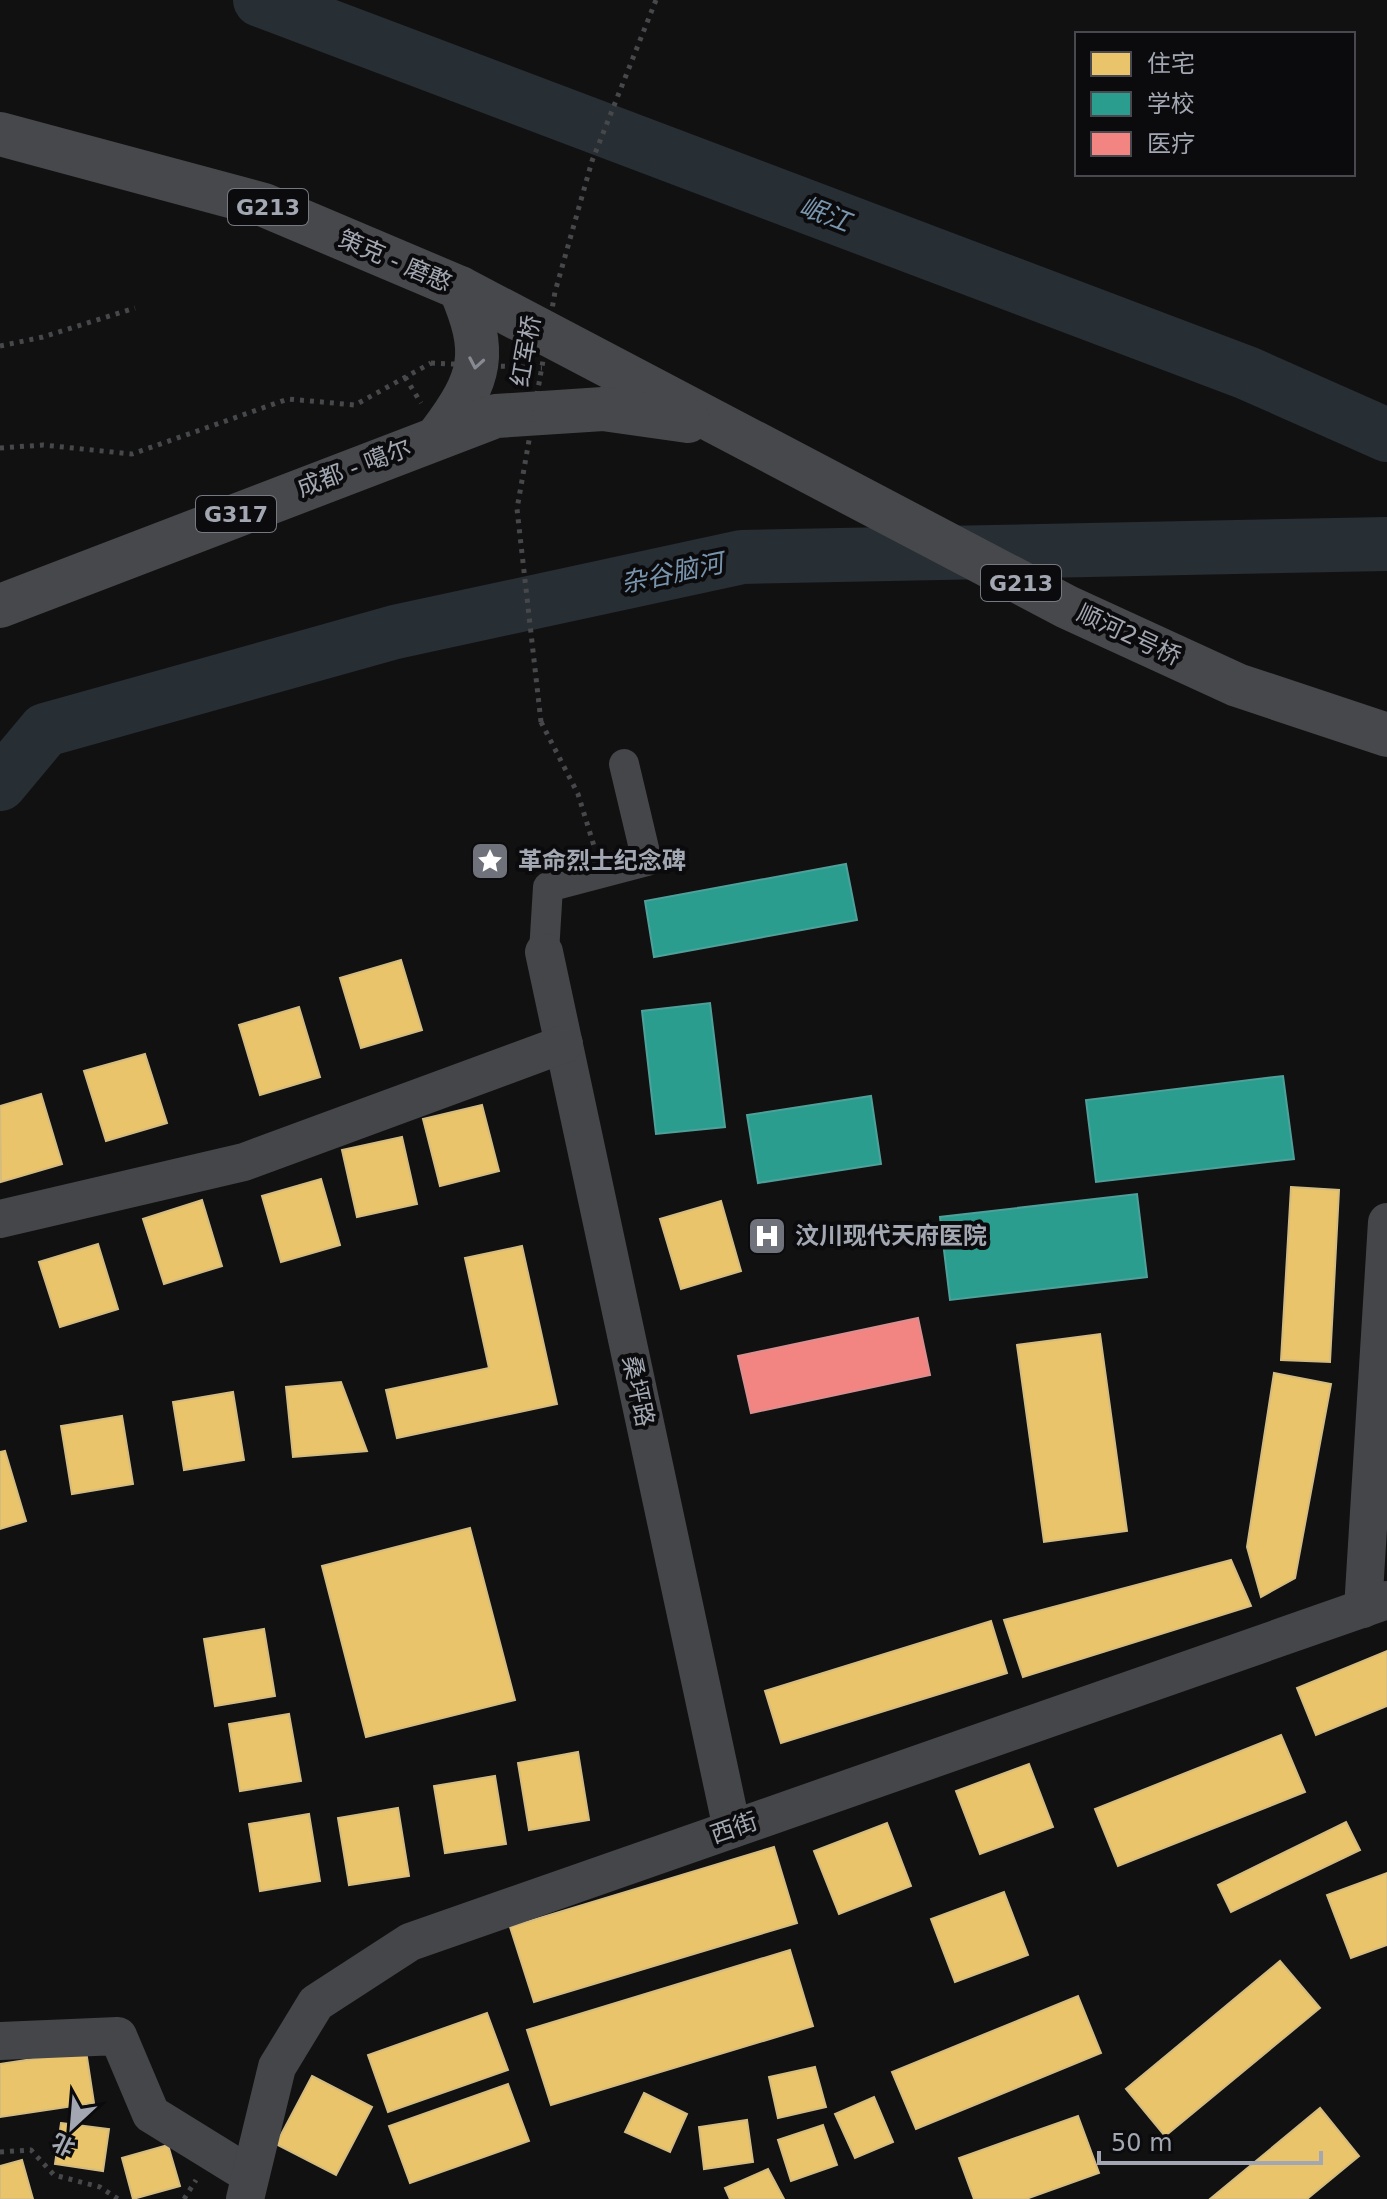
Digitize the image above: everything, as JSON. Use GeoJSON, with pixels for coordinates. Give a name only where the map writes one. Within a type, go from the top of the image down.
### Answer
{"type":"FeatureCollection","features":[{"type":"Feature","properties":{"kind":"highway","name":"策克 - 磨憨"},"geometry":{"type":"LineString","coordinates":[[0,134],[264,205],[460,288],[722,427]]}},
{"type":"Feature","properties":{"kind":"highway"},"geometry":{"type":"LineString","coordinates":[[456,429],[472,384],[479,351],[475,324],[460,288]]}},
{"type":"Feature","properties":{"kind":"highway","name":"成都 - 噶尔"},"geometry":{"type":"LineString","coordinates":[[0,606],[496,416],[603,409],[722,427]]}},
{"type":"Feature","properties":{"kind":"highway","name":"顺河2号桥"},"geometry":{"type":"LineString","coordinates":[[722,427],[1067,607],[1237,685],[1387,735]]}},
{"type":"Feature","properties":{"kind":"street"},"geometry":{"type":"LineString","coordinates":[[544,952],[548,887],[647,861],[624,764]]}},
{"type":"Feature","properties":{"kind":"street","name":"桑坪路"},"geometry":{"type":"LineString","coordinates":[[544,952],[732,1829]]}},
{"type":"Feature","properties":{"kind":"street"},"geometry":{"type":"LineString","coordinates":[[0,1219],[244,1162],[564,1044]]}},
{"type":"Feature","properties":{"kind":"street"},"geometry":{"type":"LineString","coordinates":[[1375,1604],[1387,1222]]}},
{"type":"Feature","properties":{"kind":"street","name":"西街"},"geometry":{"type":"LineString","coordinates":[[247,2187],[277,2067],[316,2003],[410,1942],[1375,1604]]}},
{"type":"Feature","properties":{"kind":"street"},"geometry":{"type":"LineString","coordinates":[[0,2041],[118,2036],[151,2114],[247,2187]]}},
{"type":"Feature","properties":{"kind":"path","name":"红军桥"},"geometry":{"type":"LineString","coordinates":[[602,873],[578,794],[541,722],[517,509],[555,292],[592,161],[656,0]]}},
{"type":"Feature","properties":{"kind":"path"},"geometry":{"type":"LineString","coordinates":[[0,346],[43,337],[135,308]]}},
{"type":"Feature","properties":{"kind":"path"},"geometry":{"type":"LineString","coordinates":[[0,448],[43,445],[132,454],[288,399],[355,405],[431,363],[542,368]]}},
{"type":"Feature","properties":{"kind":"path"},"geometry":{"type":"LineString","coordinates":[[0,2152],[31,2150],[54,2175],[100,2187],[118,2199]]}},
{"type":"Feature","properties":{"kind":"building: 住宅"},"geometry":{"type":"Polygon","coordinates":[[[401,960],[422,1030],[361,1048],[340,978],[401,960]]]}},
{"type":"Feature","properties":{"kind":"building: 住宅"},"geometry":{"type":"Polygon","coordinates":[[[299,1007],[320,1077],[260,1095],[239,1025],[299,1007]]]}},
{"type":"Feature","properties":{"kind":"building: 住宅"},"geometry":{"type":"Polygon","coordinates":[[[145,1054],[167,1123],[106,1141],[84,1071],[145,1054]]]}},
{"type":"Feature","properties":{"kind":"building: 住宅"},"geometry":{"type":"Polygon","coordinates":[[[41,1094],[62,1164],[1,1182],[0,1106],[41,1094]]]}},
{"type":"Feature","properties":{"kind":"building: 住宅"},"geometry":{"type":"Polygon","coordinates":[[[482,1105],[499,1171],[440,1186],[423,1119],[482,1105]]]}},
{"type":"Feature","properties":{"kind":"building: 住宅"},"geometry":{"type":"Polygon","coordinates":[[[402,1137],[417,1204],[357,1217],[342,1150],[402,1137]]]}},
{"type":"Feature","properties":{"kind":"building: 住宅"},"geometry":{"type":"Polygon","coordinates":[[[321,1179],[340,1245],[281,1262],[262,1196],[321,1179]]]}},
{"type":"Feature","properties":{"kind":"building: 住宅"},"geometry":{"type":"Polygon","coordinates":[[[1291,1187],[1339,1190],[1330,1362],[1281,1360],[1291,1187]]]}},
{"type":"Feature","properties":{"kind":"building: 住宅"},"geometry":{"type":"Polygon","coordinates":[[[202,1200],[222,1266],[164,1284],[143,1219],[202,1200]]]}},
{"type":"Feature","properties":{"kind":"building: 住宅"},"geometry":{"type":"Polygon","coordinates":[[[721,1201],[741,1271],[681,1289],[660,1219],[721,1201]]]}},
{"type":"Feature","properties":{"kind":"building: 住宅"},"geometry":{"type":"Polygon","coordinates":[[[98,1244],[118,1309],[60,1327],[39,1262],[98,1244]]]}},
{"type":"Feature","properties":{"kind":"building: 住宅"},"geometry":{"type":"Polygon","coordinates":[[[522,1246],[557,1404],[397,1438],[386,1390],[489,1368],[465,1258],[522,1246]]]}},
{"type":"Feature","properties":{"kind":"building: 住宅"},"geometry":{"type":"Polygon","coordinates":[[[1100,1334],[1127,1531],[1044,1542],[1017,1345],[1100,1334]]]}},
{"type":"Feature","properties":{"kind":"building: 住宅"},"geometry":{"type":"Polygon","coordinates":[[[1274,1373],[1331,1384],[1295,1578],[1261,1597],[1247,1547],[1274,1373]]]}},
{"type":"Feature","properties":{"kind":"building: 住宅"},"geometry":{"type":"Polygon","coordinates":[[[341,1382],[367,1451],[293,1457],[286,1387],[341,1382]]]}},
{"type":"Feature","properties":{"kind":"building: 住宅"},"geometry":{"type":"Polygon","coordinates":[[[233,1392],[244,1460],[184,1470],[173,1402],[233,1392]]]}},
{"type":"Feature","properties":{"kind":"building: 住宅"},"geometry":{"type":"Polygon","coordinates":[[[122,1416],[133,1484],[72,1494],[61,1426],[122,1416]]]}},
{"type":"Feature","properties":{"kind":"building: 住宅"},"geometry":{"type":"Polygon","coordinates":[[[5,1451],[26,1521],[0,1529],[0,1452],[5,1451]]]}},
{"type":"Feature","properties":{"kind":"building: 住宅"},"geometry":{"type":"Polygon","coordinates":[[[470,1528],[515,1700],[366,1737],[322,1566],[470,1528]]]}},
{"type":"Feature","properties":{"kind":"building: 住宅"},"geometry":{"type":"Polygon","coordinates":[[[1231,1560],[1251,1606],[1023,1677],[1004,1620],[1231,1560]]]}},
{"type":"Feature","properties":{"kind":"building: 住宅"},"geometry":{"type":"Polygon","coordinates":[[[991,1621],[1007,1673],[781,1743],[765,1691],[991,1621]]]}},
{"type":"Feature","properties":{"kind":"building: 住宅"},"geometry":{"type":"Polygon","coordinates":[[[264,1629],[275,1696],[215,1706],[204,1639],[264,1629]]]}},
{"type":"Feature","properties":{"kind":"building: 住宅"},"geometry":{"type":"Polygon","coordinates":[[[1387,1651],[1387,1706],[1316,1735],[1297,1688],[1387,1651]]]}},
{"type":"Feature","properties":{"kind":"building: 住宅"},"geometry":{"type":"Polygon","coordinates":[[[289,1714],[301,1781],[240,1791],[229,1724],[289,1714]]]}},
{"type":"Feature","properties":{"kind":"building: 住宅"},"geometry":{"type":"Polygon","coordinates":[[[1281,1735],[1305,1792],[1118,1866],[1095,1809],[1281,1735]]]}},
{"type":"Feature","properties":{"kind":"building: 住宅"},"geometry":{"type":"Polygon","coordinates":[[[578,1752],[589,1820],[529,1830],[518,1763],[578,1752]]]}},
{"type":"Feature","properties":{"kind":"building: 住宅"},"geometry":{"type":"Polygon","coordinates":[[[1029,1764],[1053,1827],[980,1854],[956,1791],[1029,1764]]]}},
{"type":"Feature","properties":{"kind":"building: 住宅"},"geometry":{"type":"Polygon","coordinates":[[[495,1776],[506,1844],[445,1853],[434,1786],[495,1776]]]}},
{"type":"Feature","properties":{"kind":"building: 住宅"},"geometry":{"type":"Polygon","coordinates":[[[398,1808],[409,1876],[349,1885],[338,1818],[398,1808]]]}},
{"type":"Feature","properties":{"kind":"building: 住宅"},"geometry":{"type":"Polygon","coordinates":[[[309,1814],[320,1881],[260,1891],[249,1824],[309,1814]]]}},
{"type":"Feature","properties":{"kind":"building: 住宅"},"geometry":{"type":"Polygon","coordinates":[[[1346,1822],[1360,1850],[1231,1912],[1218,1885],[1346,1822]]]}},
{"type":"Feature","properties":{"kind":"building: 住宅"},"geometry":{"type":"Polygon","coordinates":[[[887,1823],[911,1886],[839,1914],[814,1851],[887,1823]]]}},
{"type":"Feature","properties":{"kind":"building: 住宅"},"geometry":{"type":"Polygon","coordinates":[[[774,1847],[797,1923],[534,2002],[510,1927],[774,1847]]]}},
{"type":"Feature","properties":{"kind":"building: 住宅"},"geometry":{"type":"Polygon","coordinates":[[[1387,1873],[1387,1945],[1351,1958],[1327,1895],[1387,1873]]]}},
{"type":"Feature","properties":{"kind":"building: 住宅"},"geometry":{"type":"Polygon","coordinates":[[[1004,1892],[1028,1955],[955,1982],[931,1919],[1004,1892]]]}},
{"type":"Feature","properties":{"kind":"building: 住宅"},"geometry":{"type":"Polygon","coordinates":[[[790,1950],[813,2026],[551,2105],[527,2030],[790,1950]]]}},
{"type":"Feature","properties":{"kind":"building: 住宅"},"geometry":{"type":"Polygon","coordinates":[[[1280,1961],[1320,2008],[1165,2136],[1126,2089],[1280,1961]]]}},
{"type":"Feature","properties":{"kind":"building: 住宅"},"geometry":{"type":"Polygon","coordinates":[[[1078,1996],[1101,2053],[916,2129],[892,2072],[1078,1996]]]}},
{"type":"Feature","properties":{"kind":"building: 住宅"},"geometry":{"type":"Polygon","coordinates":[[[487,2013],[508,2070],[388,2112],[368,2055],[487,2013]]]}},
{"type":"Feature","properties":{"kind":"building: 住宅"},"geometry":{"type":"Polygon","coordinates":[[[86,2051],[94,2103],[0,2117],[0,2064],[86,2051]]]}},
{"type":"Feature","properties":{"kind":"building: 住宅"},"geometry":{"type":"Polygon","coordinates":[[[815,2067],[826,2107],[778,2118],[769,2077],[815,2067]]]}},
{"type":"Feature","properties":{"kind":"building: 住宅"},"geometry":{"type":"Polygon","coordinates":[[[312,2076],[372,2107],[336,2175],[276,2144],[312,2076]]]}},
{"type":"Feature","properties":{"kind":"building: 住宅"},"geometry":{"type":"Polygon","coordinates":[[[508,2084],[529,2141],[410,2183],[389,2126],[508,2084]]]}},
{"type":"Feature","properties":{"kind":"building: 住宅"},"geometry":{"type":"Polygon","coordinates":[[[644,2093],[687,2114],[670,2152],[625,2132],[644,2093]]]}},
{"type":"Feature","properties":{"kind":"building: 住宅"},"geometry":{"type":"Polygon","coordinates":[[[874,2097],[893,2142],[855,2158],[835,2114],[874,2097]]]}},
{"type":"Feature","properties":{"kind":"building: 住宅"},"geometry":{"type":"Polygon","coordinates":[[[1320,2108],[1359,2156],[1307,2199],[1210,2199],[1320,2108]]]}},
{"type":"Feature","properties":{"kind":"building: 住宅"},"geometry":{"type":"Polygon","coordinates":[[[1078,2116],[1099,2173],[1026,2199],[974,2199],[959,2158],[1078,2116]]]}},
{"type":"Feature","properties":{"kind":"building: 住宅"},"geometry":{"type":"Polygon","coordinates":[[[747,2120],[753,2162],[704,2169],[699,2127],[747,2120]]]}},
{"type":"Feature","properties":{"kind":"building: 住宅"},"geometry":{"type":"Polygon","coordinates":[[[61,2123],[109,2129],[103,2171],[55,2164],[61,2123]]]}},
{"type":"Feature","properties":{"kind":"building: 住宅"},"geometry":{"type":"Polygon","coordinates":[[[823,2125],[837,2165],[791,2181],[778,2140],[823,2125]]]}},
{"type":"Feature","properties":{"kind":"building: 住宅"},"geometry":{"type":"Polygon","coordinates":[[[168,2145],[180,2186],[133,2199],[122,2158],[168,2145]]]}},
{"type":"Feature","properties":{"kind":"building: 住宅"},"geometry":{"type":"Polygon","coordinates":[[[22,2160],[33,2199],[0,2199],[0,2166],[22,2160]]]}},
{"type":"Feature","properties":{"kind":"building: 住宅"},"geometry":{"type":"Polygon","coordinates":[[[768,2169],[784,2199],[730,2199],[725,2188],[768,2169]]]}},
{"type":"Feature","properties":{"kind":"building: 学校"},"geometry":{"type":"Polygon","coordinates":[[[846,864],[857,920],[654,957],[645,901],[846,864]]]}},
{"type":"Feature","properties":{"kind":"building: 学校"},"geometry":{"type":"Polygon","coordinates":[[[710,1003],[725,1127],[656,1134],[642,1011],[710,1003]]]}},
{"type":"Feature","properties":{"kind":"building: 学校"},"geometry":{"type":"Polygon","coordinates":[[[1283,1076],[1294,1159],[1096,1182],[1086,1100],[1283,1076]]]}},
{"type":"Feature","properties":{"kind":"building: 学校"},"geometry":{"type":"Polygon","coordinates":[[[871,1096],[881,1164],[758,1183],[747,1115],[871,1096]]]}},
{"type":"Feature","properties":{"kind":"building: 学校"},"geometry":{"type":"Polygon","coordinates":[[[1137,1194],[1147,1277],[950,1300],[940,1217],[1137,1194]]]}},
{"type":"Feature","properties":{"kind":"building: 医疗"},"geometry":{"type":"Polygon","coordinates":[[[918,1318],[930,1375],[751,1413],[738,1356],[918,1318]]]}},
{"type":"Feature","properties":{"kind":"waterway","name":"岷江"},"geometry":{"type":"LineString","coordinates":[[260,0],[1247,373],[1387,435]]}},
{"type":"Feature","properties":{"kind":"waterway","name":"杂谷脑河"},"geometry":{"type":"LineString","coordinates":[[0,784],[45,730],[395,632],[742,557],[1387,544]]}},
{"type":"Feature","properties":{"kind":"place","name":"革命烈士纪念碑"},"geometry":{"type":"Point","coordinates":[490,861]}},
{"type":"Feature","properties":{"kind":"place","name":"汶川现代天府医院"},"geometry":{"type":"Point","coordinates":[767,1236]}}]}
